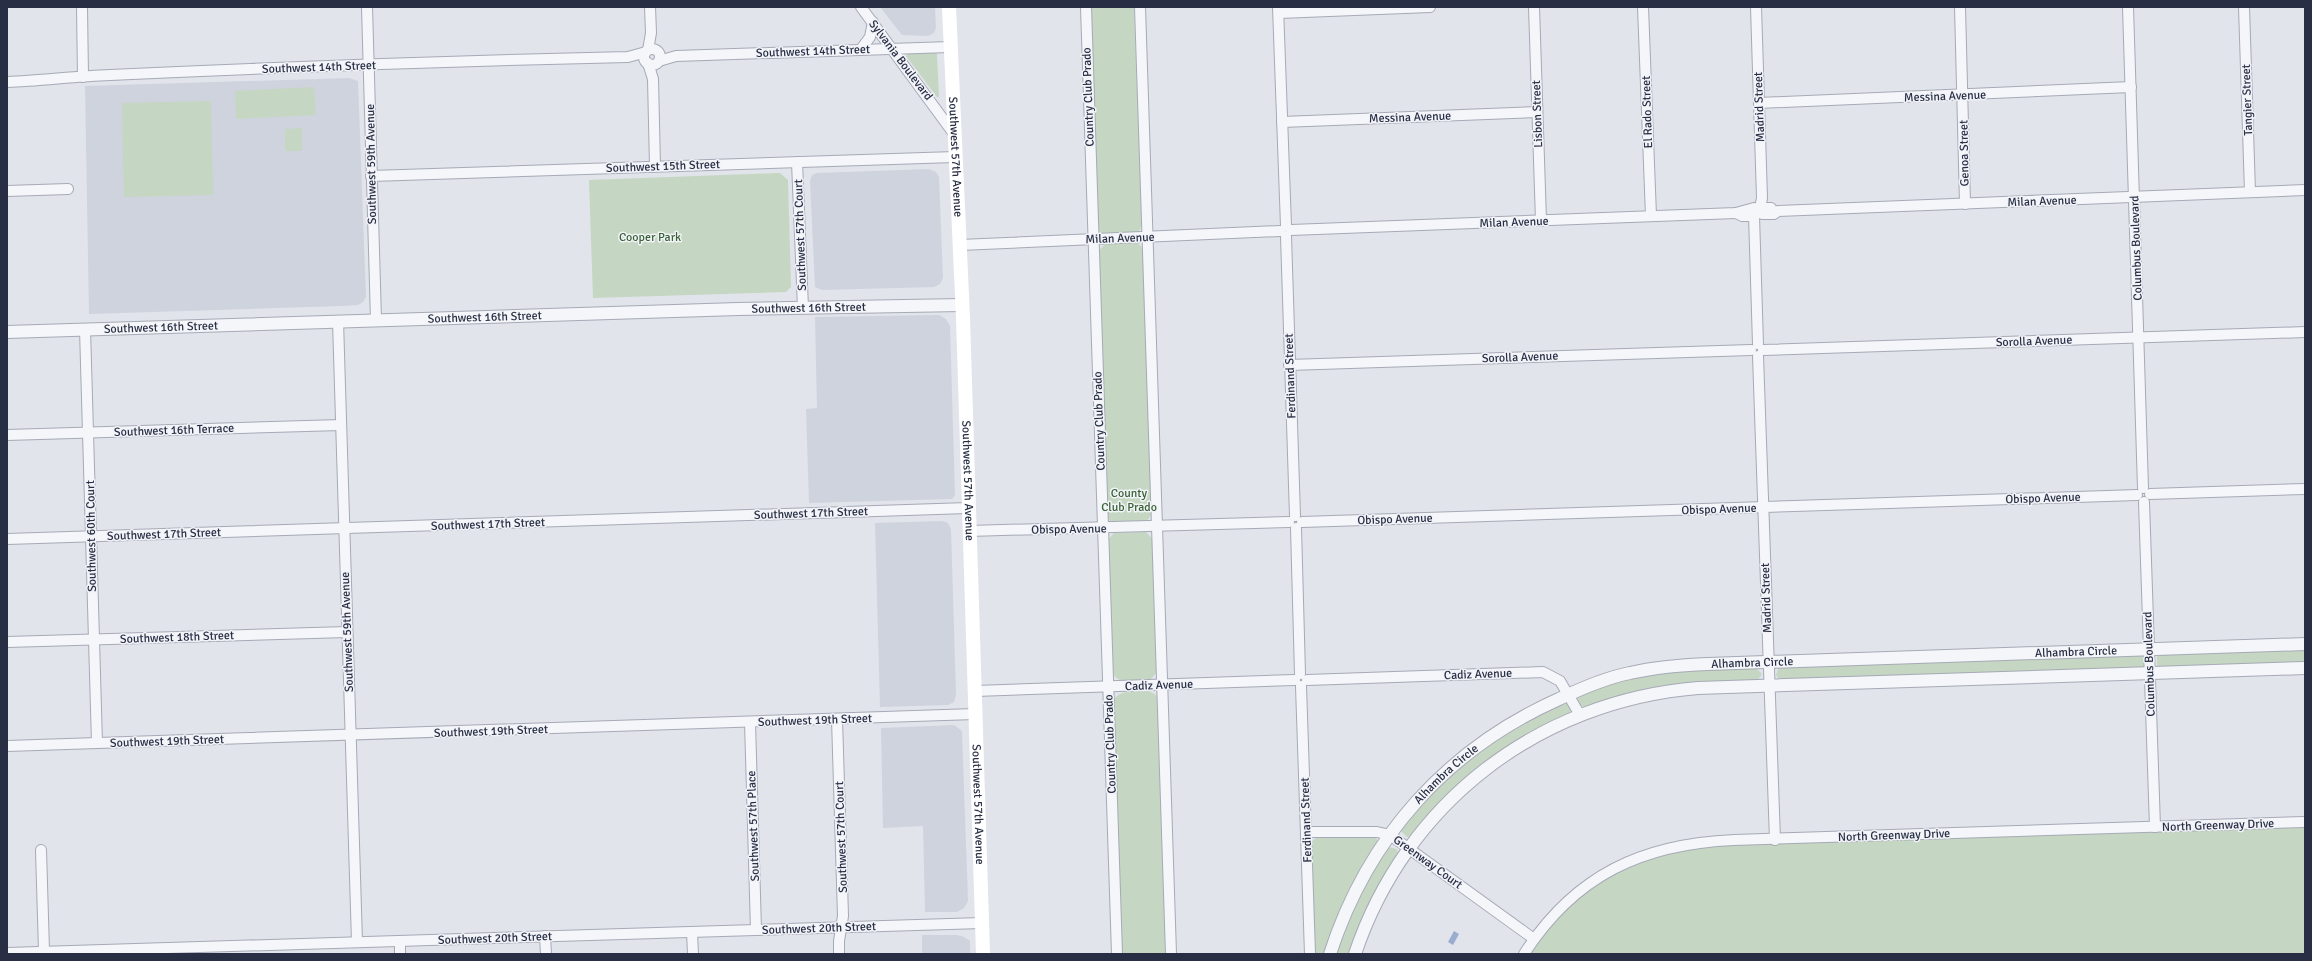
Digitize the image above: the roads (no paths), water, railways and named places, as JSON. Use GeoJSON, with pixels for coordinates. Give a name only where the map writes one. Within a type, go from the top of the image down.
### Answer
{"type":"FeatureCollection","features":[{"type":"Feature","properties":{"kind":"main road","name":"Southwest 57th Avenue"},"geometry":{"type":"LineString","coordinates":[[948,7],[960,245],[984,954]]}},
{"type":"Feature","properties":{"kind":"street"},"geometry":{"type":"LineString","coordinates":[[82,7],[83,77]]}},
{"type":"Feature","properties":{"kind":"street","name":"Southwest 59th Avenue"},"geometry":{"type":"LineString","coordinates":[[367,7],[376,320]]}},
{"type":"Feature","properties":{"kind":"street"},"geometry":{"type":"LineString","coordinates":[[650,7],[653,56],[655,166]]}},
{"type":"Feature","properties":{"kind":"street","name":"Sylvania Boulevard"},"geometry":{"type":"LineString","coordinates":[[861,7],[893,48],[954,134]]}},
{"type":"Feature","properties":{"kind":"street","name":"Country Club Prado"},"geometry":{"type":"LineString","coordinates":[[1086,7],[1117,954]]}},
{"type":"Feature","properties":{"kind":"street"},"geometry":{"type":"LineString","coordinates":[[1140,7],[1171,954]]}},
{"type":"Feature","properties":{"kind":"street"},"geometry":{"type":"LineString","coordinates":[[1278,10],[1430,7]]}},
{"type":"Feature","properties":{"kind":"street","name":"Lisbon Street"},"geometry":{"type":"LineString","coordinates":[[1534,7],[1541,221]]}},
{"type":"Feature","properties":{"kind":"street","name":"El Rado Street"},"geometry":{"type":"LineString","coordinates":[[1643,7],[1651,216]]}},
{"type":"Feature","properties":{"kind":"street","name":"Madrid Street"},"geometry":{"type":"LineString","coordinates":[[1756,7],[1762,198],[1757,212],[1757,350],[1775,840]]}},
{"type":"Feature","properties":{"kind":"street","name":"Genoa Street"},"geometry":{"type":"LineString","coordinates":[[1960,7],[1965,204]]}},
{"type":"Feature","properties":{"kind":"street","name":"Columbus Boulevard"},"geometry":{"type":"LineString","coordinates":[[2128,7],[2155,827]]}},
{"type":"Feature","properties":{"kind":"street","name":"Tangier Street"},"geometry":{"type":"LineString","coordinates":[[2244,7],[2250,192]]}},
{"type":"Feature","properties":{"kind":"street","name":"Ferdinand Street"},"geometry":{"type":"LineString","coordinates":[[1278,10],[1310,954]]}},
{"type":"Feature","properties":{"kind":"street"},"geometry":{"type":"LineString","coordinates":[[861,49],[870,37],[873,22]]}},
{"type":"Feature","properties":{"kind":"street","name":"Southwest 14th Street"},"geometry":{"type":"LineString","coordinates":[[7,82],[83,77],[369,66],[950,47]]}},
{"type":"Feature","properties":{"kind":"street","name":"Messina Avenue"},"geometry":{"type":"LineString","coordinates":[[1758,103],[2131,87]]}},
{"type":"Feature","properties":{"kind":"street","name":"Messina Avenue"},"geometry":{"type":"LineString","coordinates":[[1282,122],[1537,112]]}},
{"type":"Feature","properties":{"kind":"street","name":"Southwest 15th Street"},"geometry":{"type":"LineString","coordinates":[[371,176],[955,157]]}},
{"type":"Feature","properties":{"kind":"street","name":"Southwest 57th Court"},"geometry":{"type":"LineString","coordinates":[[797,162],[803,308]]}},
{"type":"Feature","properties":{"kind":"street"},"geometry":{"type":"LineString","coordinates":[[7,191],[68,189]]}},
{"type":"Feature","properties":{"kind":"street","name":"Milan Avenue"},"geometry":{"type":"LineString","coordinates":[[960,245],[1651,216],[1736,213],[1742,216],[1757,212],[1774,214],[1778,211],[2305,190]]}},
{"type":"Feature","properties":{"kind":"street","name":"Southwest 16th Street"},"geometry":{"type":"LineString","coordinates":[[7,332],[338,321],[962,304]]}},
{"type":"Feature","properties":{"kind":"street","name":"Southwest 59th Avenue"},"geometry":{"type":"LineString","coordinates":[[338,321],[357,942]]}},
{"type":"Feature","properties":{"kind":"street","name":"Southwest 60th Court"},"geometry":{"type":"LineString","coordinates":[[85,329],[97,743]]}},
{"type":"Feature","properties":{"kind":"street","name":"Sorolla Avenue"},"geometry":{"type":"LineString","coordinates":[[1289,365],[2305,332]]}},
{"type":"Feature","properties":{"kind":"street","name":"Southwest 16th Terrace"},"geometry":{"type":"LineString","coordinates":[[7,436],[341,425]]}},
{"type":"Feature","properties":{"kind":"street","name":"Obispo Avenue"},"geometry":{"type":"LineString","coordinates":[[969,531],[1157,527],[2305,489]]}},
{"type":"Feature","properties":{"kind":"street","name":"Southwest 17th Street"},"geometry":{"type":"LineString","coordinates":[[7,539],[968,508]]}},
{"type":"Feature","properties":{"kind":"street","name":"Southwest 18th Street"},"geometry":{"type":"LineString","coordinates":[[7,642],[347,632]]}},
{"type":"Feature","properties":{"kind":"street","name":"Alhambra Circle"},"geometry":{"type":"LineString","coordinates":[[1330,954],[1356,890],[1390,835],[1430,785],[1483,740],[1522,716],[1568,694],[1609,678],[1647,669],[1691,665],[2305,644]]}},
{"type":"Feature","properties":{"kind":"street","name":"Alhambra Circle"},"geometry":{"type":"LineString","coordinates":[[1355,954],[1378,896],[1408,848],[1444,806],[1479,774],[1526,741],[1580,714],[1621,700],[1660,692],[1698,688],[2305,668]]}},
{"type":"Feature","properties":{"kind":"street","name":"Cadiz Avenue"},"geometry":{"type":"LineString","coordinates":[[974,691],[1544,672],[1558,679],[1580,714]]}},
{"type":"Feature","properties":{"kind":"street","name":"Southwest 19th Street"},"geometry":{"type":"LineString","coordinates":[[7,746],[975,714]]}},
{"type":"Feature","properties":{"kind":"street","name":"Southwest 57th Court"},"geometry":{"type":"LineString","coordinates":[[837,719],[843,916],[839,954]]}},
{"type":"Feature","properties":{"kind":"street","name":"Southwest 57th Place"},"geometry":{"type":"LineString","coordinates":[[750,722],[756,930]]}},
{"type":"Feature","properties":{"kind":"street","name":"North Greenway Drive"},"geometry":{"type":"LineString","coordinates":[[1524,954],[1559,908],[1577,892],[1610,871],[1637,858],[1657,851],[1689,844],[2305,822]]}},
{"type":"Feature","properties":{"kind":"street","name":"Greenway Court"},"geometry":{"type":"LineString","coordinates":[[1306,832],[1377,832],[1390,835],[1534,939]]}},
{"type":"Feature","properties":{"kind":"street"},"geometry":{"type":"LineString","coordinates":[[41,850],[44,952]]}},
{"type":"Feature","properties":{"kind":"street","name":"Southwest 20th Street"},"geometry":{"type":"LineString","coordinates":[[7,953],[254,949],[357,942],[982,923]]}},
{"type":"Feature","properties":{"kind":"street"},"geometry":{"type":"LineString","coordinates":[[692,932],[693,954]]}},
{"type":"Feature","properties":{"kind":"street"},"geometry":{"type":"LineString","coordinates":[[545,936],[546,954]]}},
{"type":"Feature","properties":{"kind":"street"},"geometry":{"type":"LineString","coordinates":[[400,941],[400,954]]}},
{"type":"Feature","properties":{"kind":"water"},"geometry":{"type":"Polygon","coordinates":[[[1454,931],[1459,934],[1453,945],[1448,942],[1454,931]]]}},
{"type":"Feature","properties":{"kind":"park label","name":"Cooper Park"},"geometry":{"type":"Point","coordinates":[650,237]}},
{"type":"Feature","properties":{"kind":"park label","name":"County Club Prado"},"geometry":{"type":"Point","coordinates":[1129,500]}}]}
